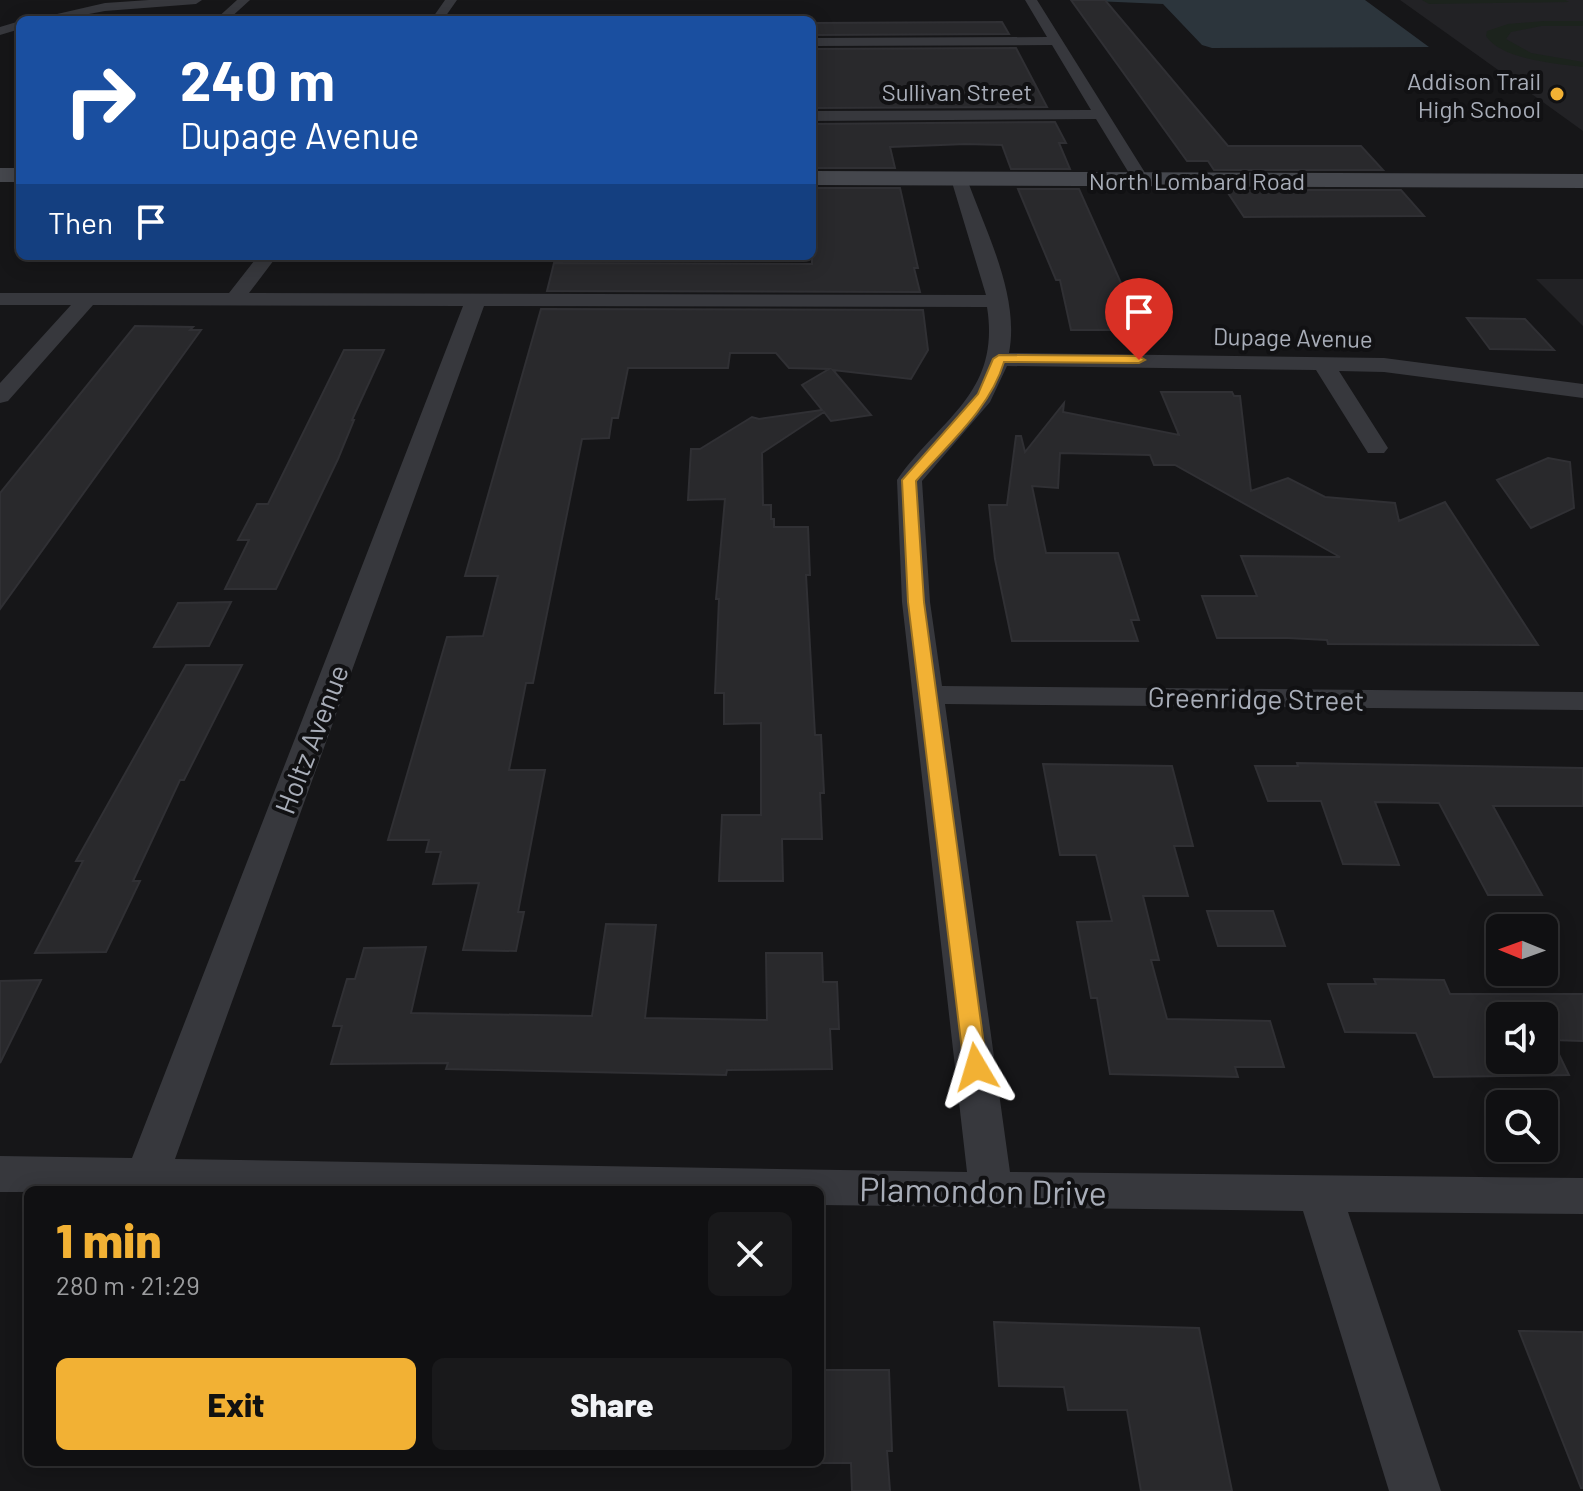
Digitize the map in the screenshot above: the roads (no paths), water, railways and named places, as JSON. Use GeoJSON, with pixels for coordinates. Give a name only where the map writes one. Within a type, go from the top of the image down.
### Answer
{"type":"FeatureCollection","features":[{"type":"Feature","properties":{"kind":"street"},"geometry":{"type":"LineString","coordinates":[[58,16],[105,7],[196,0]]}},
{"type":"Feature","properties":{"kind":"street"},"geometry":{"type":"LineString","coordinates":[[226,16],[244,0]]}},
{"type":"Feature","properties":{"kind":"street"},"geometry":{"type":"LineString","coordinates":[[1031,0],[1141,179]]}},
{"type":"Feature","properties":{"kind":"street"},"geometry":{"type":"LineString","coordinates":[[816,42],[1055,41]]}},
{"type":"Feature","properties":{"kind":"street","name":"Sullivan Street"},"geometry":{"type":"LineString","coordinates":[[816,116],[1101,114]]}},
{"type":"Feature","properties":{"kind":"street","name":"North Lombard Road"},"geometry":{"type":"LineString","coordinates":[[816,178],[1583,181]]}},
{"type":"Feature","properties":{"kind":"street"},"geometry":{"type":"LineString","coordinates":[[959,179],[997,301],[1002,328],[999,359],[991,385],[909,480],[916,602],[991,1190]]}},
{"type":"Feature","properties":{"kind":"street"},"geometry":{"type":"LineString","coordinates":[[235,299],[265,260]]}},
{"type":"Feature","properties":{"kind":"street"},"geometry":{"type":"LineString","coordinates":[[0,299],[997,301]]}},
{"type":"Feature","properties":{"kind":"street"},"geometry":{"type":"LineString","coordinates":[[0,396],[88,299]]}},
{"type":"Feature","properties":{"kind":"street","name":"Holtz Avenue"},"geometry":{"type":"LineString","coordinates":[[147,1176],[475,302]]}},
{"type":"Feature","properties":{"kind":"street","name":"Dupage Avenue"},"geometry":{"type":"LineString","coordinates":[[999,359],[1322,362],[1405,366],[1583,391]]}},
{"type":"Feature","properties":{"kind":"street"},"geometry":{"type":"LineString","coordinates":[[1322,362],[1376,448]]}},
{"type":"Feature","properties":{"kind":"street","name":"Greenridge Street"},"geometry":{"type":"LineString","coordinates":[[929,695],[1583,701]]}},
{"type":"Feature","properties":{"kind":"street","name":"Plamondon Drive"},"geometry":{"type":"LineString","coordinates":[[0,1174],[750,1186]]}},
{"type":"Feature","properties":{"kind":"street","name":"Plamondon Drive"},"geometry":{"type":"LineString","coordinates":[[824,1187],[1583,1196]]}},
{"type":"Feature","properties":{"kind":"street"},"geometry":{"type":"LineString","coordinates":[[1319,1192],[1415,1491]]}},
{"type":"Feature","properties":{"kind":"place","name":"Addison Trail High School"},"geometry":{"type":"Point","coordinates":[1557,94]}}]}
